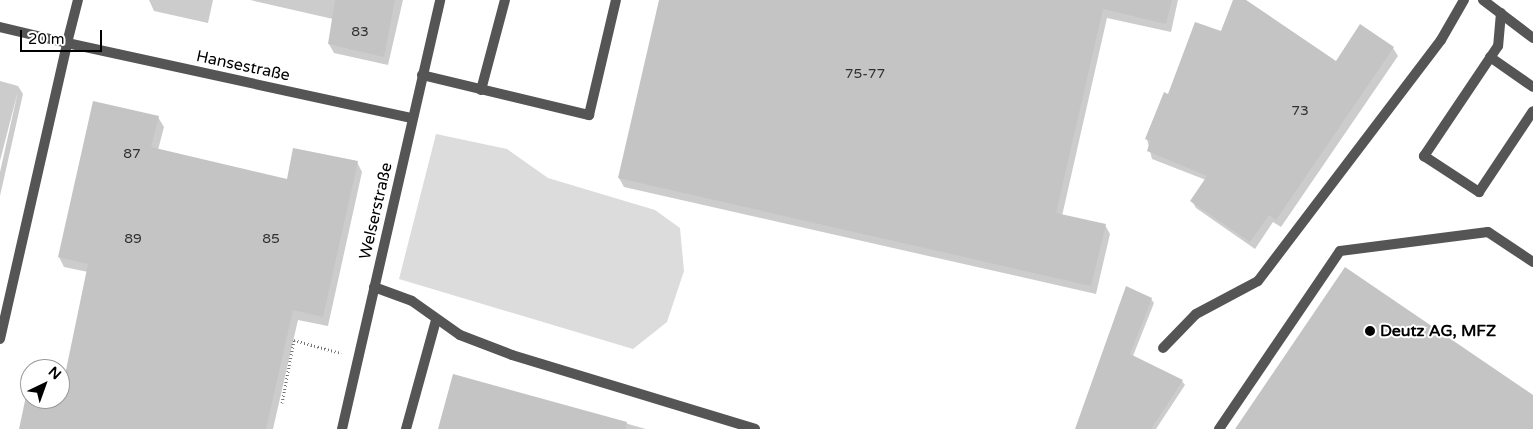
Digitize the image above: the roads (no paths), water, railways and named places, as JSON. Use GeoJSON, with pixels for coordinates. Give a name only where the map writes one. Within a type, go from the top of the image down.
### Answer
{"type":"FeatureCollection","features":[{"type":"Feature","properties":{"kind":"street"},"geometry":{"type":"LineString","coordinates":[[0,339],[78,0]]}},
{"type":"Feature","properties":{"kind":"street","name":"Welserstraße"},"geometry":{"type":"LineString","coordinates":[[342,429],[440,0]]}},
{"type":"Feature","properties":{"kind":"street"},"geometry":{"type":"LineString","coordinates":[[481,90],[505,0]]}},
{"type":"Feature","properties":{"kind":"street"},"geometry":{"type":"LineString","coordinates":[[422,76],[589,115],[616,0]]}},
{"type":"Feature","properties":{"kind":"street"},"geometry":{"type":"LineString","coordinates":[[1163,348],[1196,314],[1258,281],[1441,40],[1464,0]]}},
{"type":"Feature","properties":{"kind":"street"},"geometry":{"type":"LineString","coordinates":[[1483,0],[1533,38]]}},
{"type":"Feature","properties":{"kind":"street"},"geometry":{"type":"LineString","coordinates":[[1501,13],[1498,46],[1424,156],[1479,192],[1533,111]]}},
{"type":"Feature","properties":{"kind":"street","name":"Hansestraße"},"geometry":{"type":"LineString","coordinates":[[0,27],[412,118]]}},
{"type":"Feature","properties":{"kind":"street"},"geometry":{"type":"LineString","coordinates":[[1490,58],[1533,87]]}},
{"type":"Feature","properties":{"kind":"street"},"geometry":{"type":"LineString","coordinates":[[1219,429],[1340,251],[1488,232],[1533,262]]}},
{"type":"Feature","properties":{"kind":"street"},"geometry":{"type":"LineString","coordinates":[[374,287],[412,301],[436,320],[460,335],[512,355],[755,429]]}},
{"type":"Feature","properties":{"kind":"street"},"geometry":{"type":"LineString","coordinates":[[406,429],[436,320]]}},
{"type":"Feature","properties":{"kind":"place","name":"Deutz AG, MFZ"},"geometry":{"type":"Point","coordinates":[1370,331]}}]}
